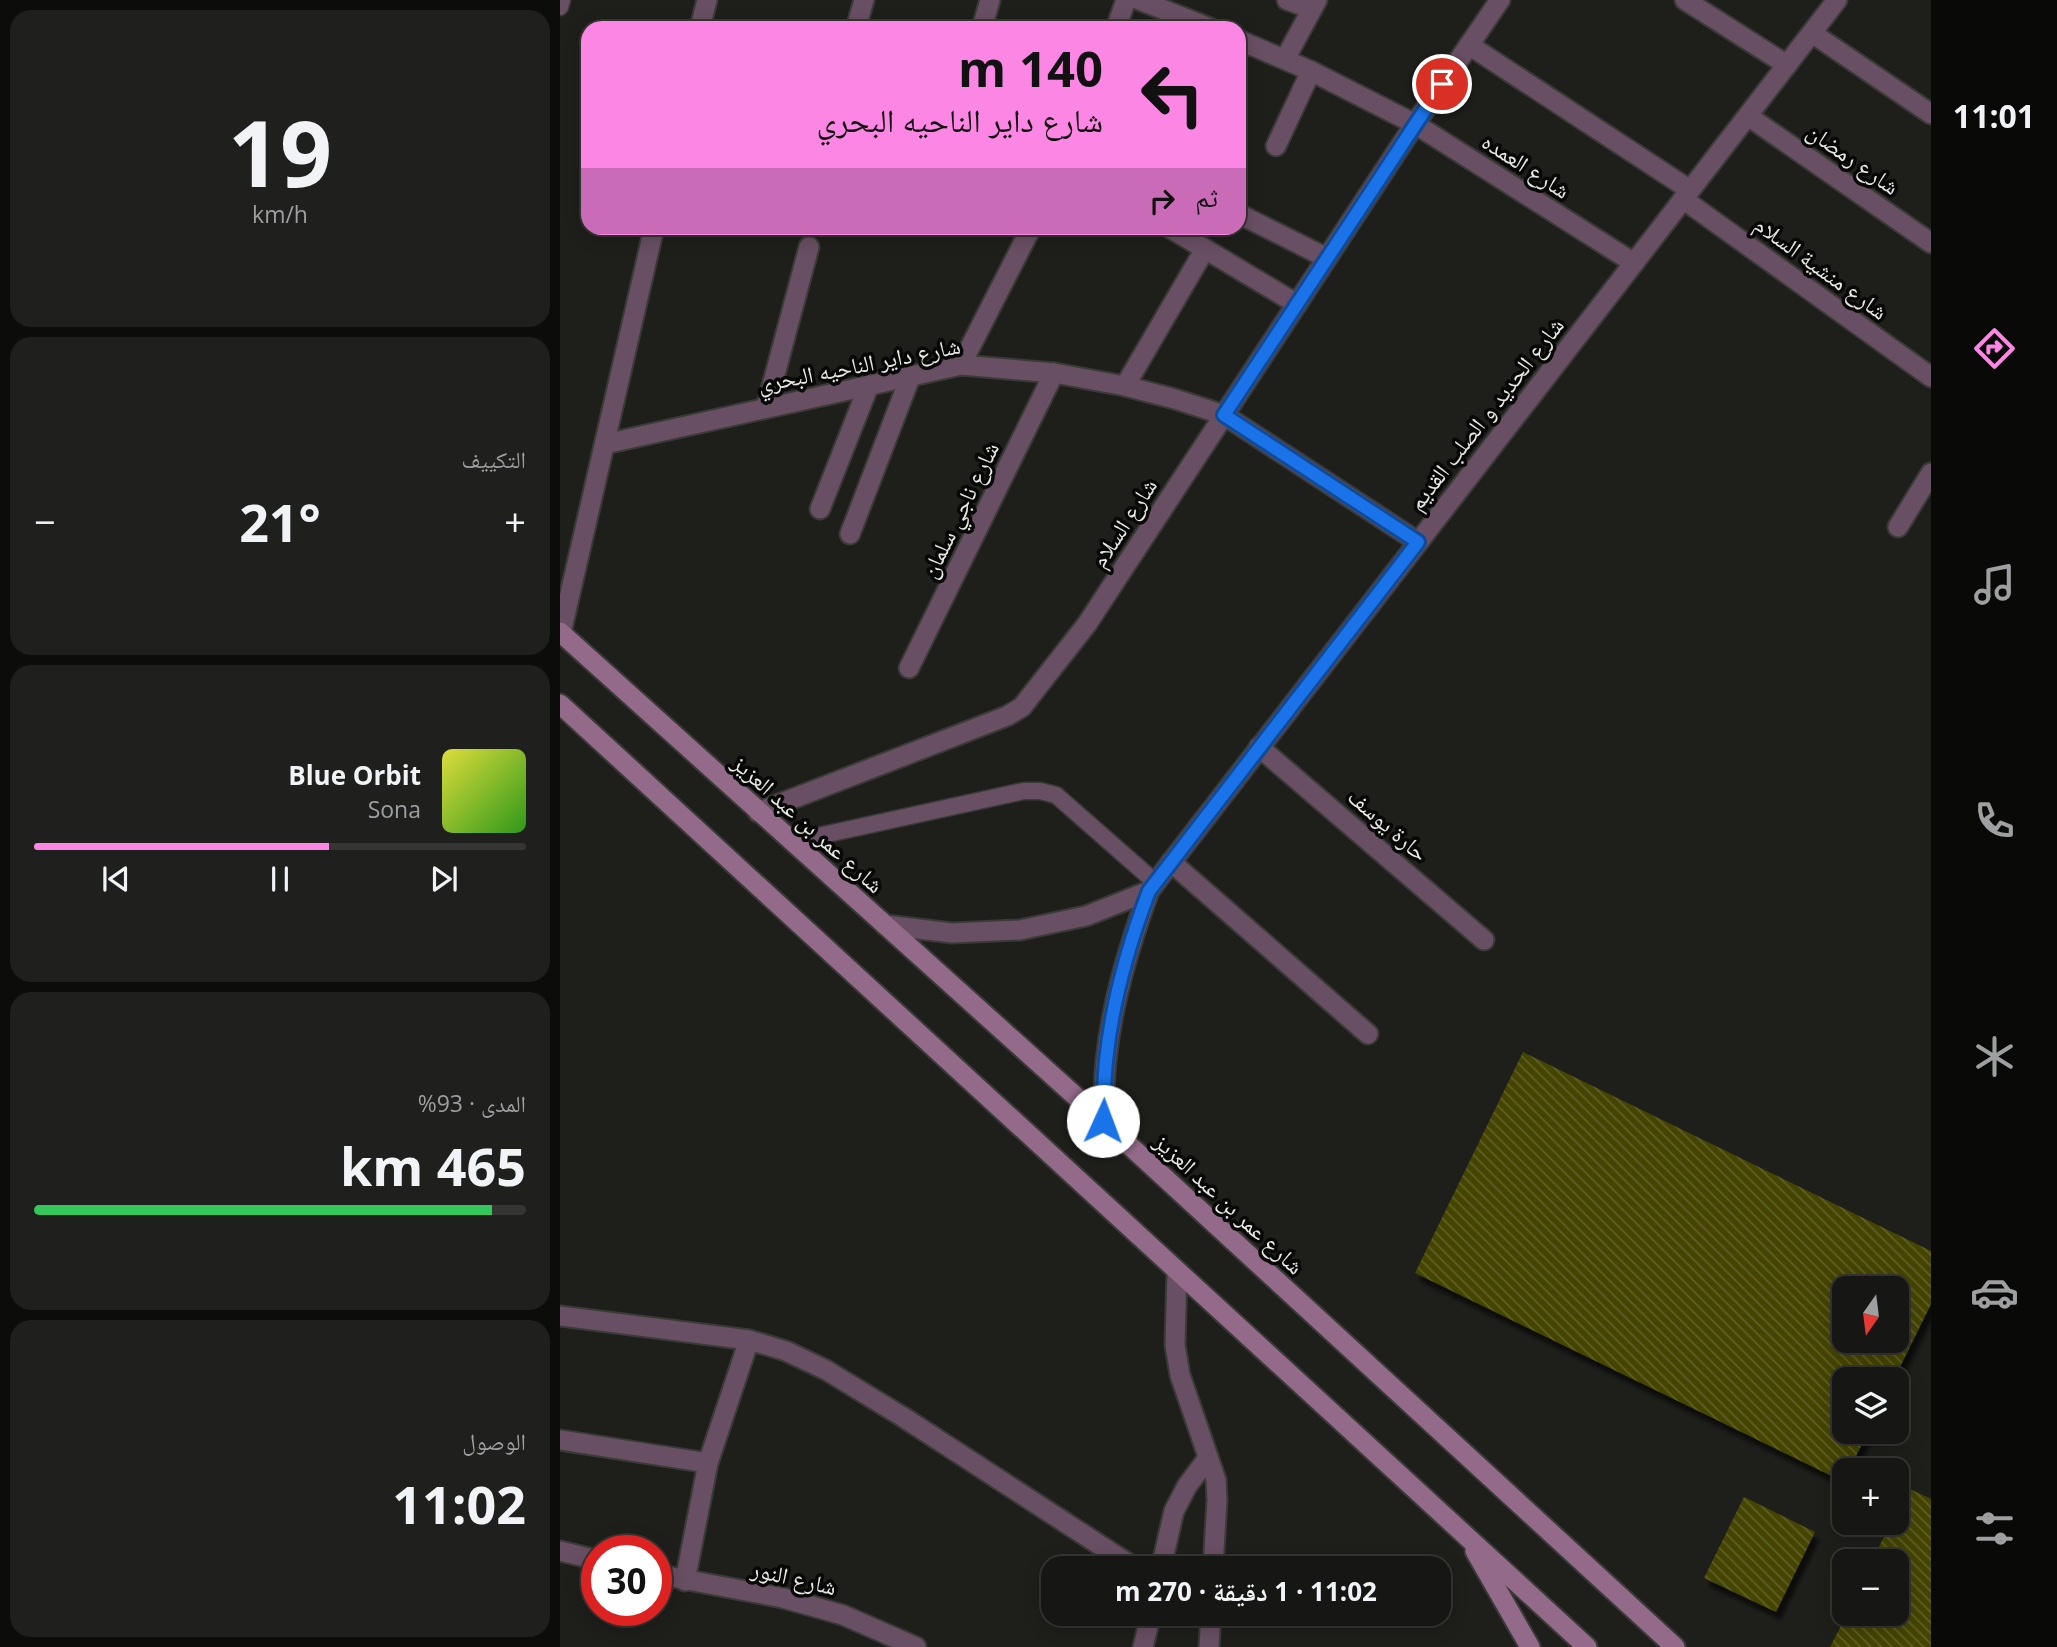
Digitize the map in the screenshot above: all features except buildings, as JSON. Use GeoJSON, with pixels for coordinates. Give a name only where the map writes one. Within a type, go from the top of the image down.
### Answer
{"type":"FeatureCollection","features":[{"type":"Feature","properties":{"kind":"main road","name":"شارع عمر بن عبد العزيز"},"geometry":{"type":"LineString","coordinates":[[561,632],[1103,1121],[1675,1647]]}},
{"type":"Feature","properties":{"kind":"main road"},"geometry":{"type":"LineString","coordinates":[[560,704],[1587,1647]]}},
{"type":"Feature","properties":{"kind":"main road"},"geometry":{"type":"LineString","coordinates":[[1466,1535],[1531,1647]]}},
{"type":"Feature","properties":{"kind":"street"},"geometry":{"type":"LineString","coordinates":[[702,21],[707,0]]}},
{"type":"Feature","properties":{"kind":"street"},"geometry":{"type":"LineString","coordinates":[[858,21],[864,0]]}},
{"type":"Feature","properties":{"kind":"street"},"geometry":{"type":"LineString","coordinates":[[984,21],[990,0]]}},
{"type":"Feature","properties":{"kind":"street"},"geometry":{"type":"LineString","coordinates":[[1118,21],[1126,0]]}},
{"type":"Feature","properties":{"kind":"street"},"geometry":{"type":"LineString","coordinates":[[1139,0],[1163,4],[1196,21]]}},
{"type":"Feature","properties":{"kind":"street"},"geometry":{"type":"LineString","coordinates":[[1285,60],[1315,5],[1287,0]]}},
{"type":"Feature","properties":{"kind":"street","name":"شارع السلام"},"geometry":{"type":"LineString","coordinates":[[758,812],[1007,716],[1022,707],[1087,624],[1415,124],[1500,0]]}},
{"type":"Feature","properties":{"kind":"street"},"geometry":{"type":"LineString","coordinates":[[1685,0],[1787,65]]}},
{"type":"Feature","properties":{"kind":"street","name":"شارع الحديد و الصلب القديم"},"geometry":{"type":"LineString","coordinates":[[1103,1121],[1105,1062],[1114,1003],[1129,946],[1152,887],[1837,0]]}},
{"type":"Feature","properties":{"kind":"street"},"geometry":{"type":"LineString","coordinates":[[1812,33],[1931,114]]}},
{"type":"Feature","properties":{"kind":"street","name":"شارع العمده"},"geometry":{"type":"LineString","coordinates":[[1246,43],[1311,71],[1415,124],[1634,263]]}},
{"type":"Feature","properties":{"kind":"street","name":"شارع منشية السلام"},"geometry":{"type":"LineString","coordinates":[[1469,45],[1687,195],[1931,377]]}},
{"type":"Feature","properties":{"kind":"street"},"geometry":{"type":"LineString","coordinates":[[1276,146],[1311,71]]}},
{"type":"Feature","properties":{"kind":"street","name":"شارع رمضان"},"geometry":{"type":"LineString","coordinates":[[1748,116],[1931,243]]}},
{"type":"Feature","properties":{"kind":"street"},"geometry":{"type":"LineString","coordinates":[[1246,218],[1327,258]]}},
{"type":"Feature","properties":{"kind":"street"},"geometry":{"type":"LineString","coordinates":[[561,632],[652,235]]}},
{"type":"Feature","properties":{"kind":"street"},"geometry":{"type":"LineString","coordinates":[[961,365],[1027,235]]}},
{"type":"Feature","properties":{"kind":"street"},"geometry":{"type":"LineString","coordinates":[[1182,235],[1297,304]]}},
{"type":"Feature","properties":{"kind":"street"},"geometry":{"type":"LineString","coordinates":[[766,408],[809,247]]}},
{"type":"Feature","properties":{"kind":"street"},"geometry":{"type":"LineString","coordinates":[[1125,386],[1205,249]]}},
{"type":"Feature","properties":{"kind":"street","name":"شارع داير الناحيه البحري"},"geometry":{"type":"LineString","coordinates":[[605,444],[961,365],[1054,373],[1125,386],[1224,415],[1418,542]]}},
{"type":"Feature","properties":{"kind":"street","name":"شارع ناجي سلمان"},"geometry":{"type":"LineString","coordinates":[[909,668],[1054,373]]}},
{"type":"Feature","properties":{"kind":"street"},"geometry":{"type":"LineString","coordinates":[[849,534],[911,375]]}},
{"type":"Feature","properties":{"kind":"street"},"geometry":{"type":"LineString","coordinates":[[820,509],[869,385]]}},
{"type":"Feature","properties":{"kind":"street"},"geometry":{"type":"LineString","coordinates":[[1898,527],[1928,483]]}},
{"type":"Feature","properties":{"kind":"street","name":"حارة يوسف"},"geometry":{"type":"LineString","coordinates":[[1259,747],[1484,940]]}},
{"type":"Feature","properties":{"kind":"street"},"geometry":{"type":"LineString","coordinates":[[1171,862],[1368,1034]]}},
{"type":"Feature","properties":{"kind":"street","name":"شارع الحديد و الصلب القديم"},"geometry":{"type":"LineString","coordinates":[[885,925],[952,933],[1020,930],[1086,916],[1152,887]]}},
{"type":"Feature","properties":{"kind":"street"},"geometry":{"type":"LineString","coordinates":[[1177,1272],[1175,1345],[1180,1375],[1216,1480],[1214,1556]]}},
{"type":"Feature","properties":{"kind":"street"},"geometry":{"type":"LineString","coordinates":[[560,1315],[749,1340],[786,1351],[826,1370],[903,1417],[1117,1556]]}},
{"type":"Feature","properties":{"kind":"street"},"geometry":{"type":"LineString","coordinates":[[685,1581],[708,1463],[749,1340]]}},
{"type":"Feature","properties":{"kind":"street"},"geometry":{"type":"LineString","coordinates":[[560,1440],[708,1463]]}},
{"type":"Feature","properties":{"kind":"street"},"geometry":{"type":"LineString","coordinates":[[1164,1556],[1174,1511],[1187,1486],[1208,1458]]}},
{"type":"Feature","properties":{"kind":"street"},"geometry":{"type":"LineString","coordinates":[[560,1552],[581,1557]]}},
{"type":"Feature","properties":{"kind":"street","name":"شارع النور"},"geometry":{"type":"LineString","coordinates":[[672,1578],[783,1598],[842,1615],[916,1647]]}},
{"type":"Feature","properties":{"kind":"street"},"geometry":{"type":"LineString","coordinates":[[1143,1647],[1148,1626]]}},
{"type":"Feature","properties":{"kind":"street"},"geometry":{"type":"LineString","coordinates":[[1209,1647],[1210,1626]]}},
{"type":"Feature","properties":{"kind":"lane"},"geometry":{"type":"LineString","coordinates":[[560,7],[562,0]]}},
{"type":"Feature","properties":{"kind":"lane"},"geometry":{"type":"LineString","coordinates":[[791,842],[1024,791],[1040,791],[1056,795],[1152,887]]}},
{"type":"Feature","properties":{"kind":"route"},"geometry":{"type":"LineString","coordinates":[[1103,1121],[1105,1062],[1114,1003],[1129,946],[1149,891],[1418,542],[1224,415],[1442,84]]}}]}
